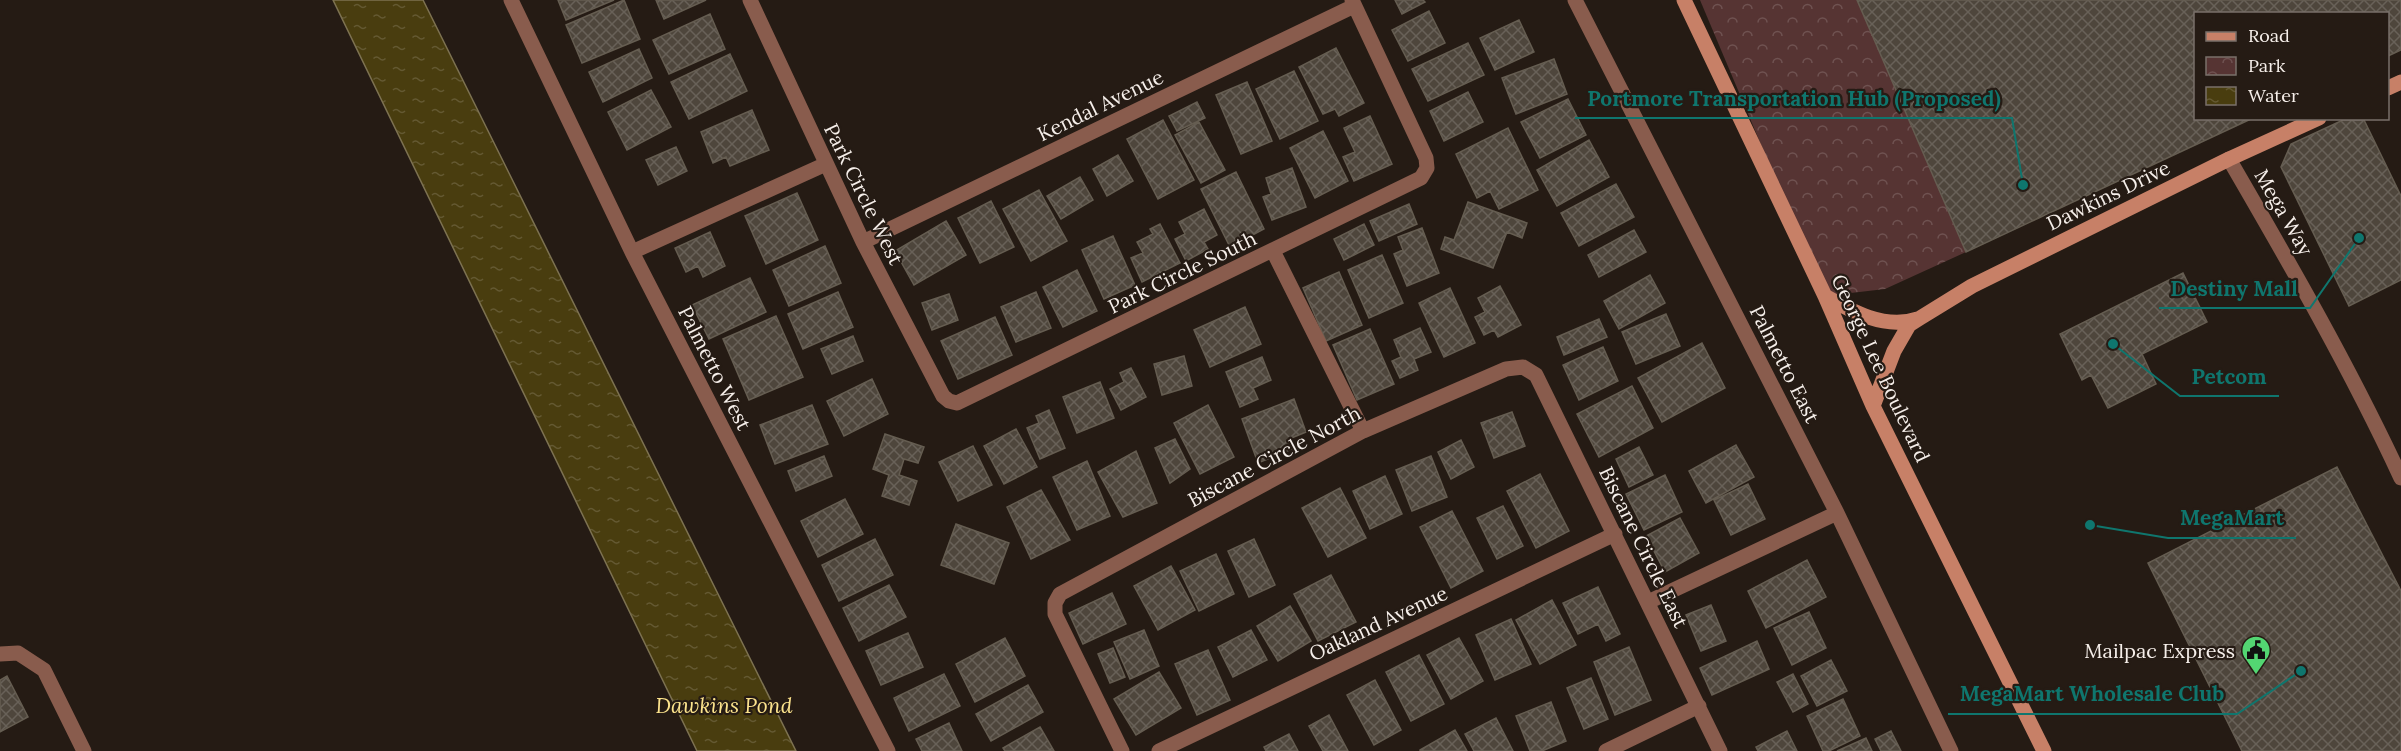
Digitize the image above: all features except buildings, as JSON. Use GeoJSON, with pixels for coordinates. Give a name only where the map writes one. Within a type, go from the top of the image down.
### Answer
{"type":"FeatureCollection","features":[{"type":"Feature","properties":{"kind":"main road","name":"George Lee Boulevard"},"geometry":{"type":"LineString","coordinates":[[1684,0],[1825,296],[1874,406],[2044,751]]}},
{"type":"Feature","properties":{"kind":"main road","name":"Dawkins Drive"},"geometry":{"type":"LineString","coordinates":[[1874,406],[1894,351],[1909,325],[1972,286],[2229,159],[2315,120]]}},
{"type":"Feature","properties":{"kind":"main road","name":"Dawkins Drive"},"geometry":{"type":"LineString","coordinates":[[1825,296],[1854,312],[1874,319],[1906,322],[1920,318]]}},
{"type":"Feature","properties":{"kind":"street","name":"Palmetto West"},"geometry":{"type":"LineString","coordinates":[[512,0],[632,252],[888,751]]}},
{"type":"Feature","properties":{"kind":"street","name":"Park Circle West"},"geometry":{"type":"LineString","coordinates":[[750,0],[863,242],[943,396],[949,401]]}},
{"type":"Feature","properties":{"kind":"street","name":"Palmetto East"},"geometry":{"type":"LineString","coordinates":[[1575,0],[1837,513],[1951,751]]}},
{"type":"Feature","properties":{"kind":"street","name":"Park Circle South"},"geometry":{"type":"LineString","coordinates":[[949,401],[957,403],[1421,178],[1427,168],[1426,158],[1353,3]]}},
{"type":"Feature","properties":{"kind":"street","name":"Kendal Avenue"},"geometry":{"type":"LineString","coordinates":[[863,242],[1353,3]]}},
{"type":"Feature","properties":{"kind":"street","name":"Mega Way"},"geometry":{"type":"LineString","coordinates":[[2229,159],[2306,292],[2373,418],[2401,478]]}},
{"type":"Feature","properties":{"kind":"street"},"geometry":{"type":"LineString","coordinates":[[632,252],[826,164]]}},
{"type":"Feature","properties":{"kind":"street"},"geometry":{"type":"LineString","coordinates":[[1273,251],[1363,431]]}},
{"type":"Feature","properties":{"kind":"street","name":"Biscane Circle North"},"geometry":{"type":"LineString","coordinates":[[1122,751],[1055,615],[1055,603],[1060,594],[1363,431],[1506,369],[1523,368]]}},
{"type":"Feature","properties":{"kind":"street","name":"Biscane Circle East"},"geometry":{"type":"LineString","coordinates":[[1523,368],[1536,375],[1720,751]]}},
{"type":"Feature","properties":{"kind":"street"},"geometry":{"type":"LineString","coordinates":[[1648,602],[1837,513]]}},
{"type":"Feature","properties":{"kind":"street","name":"Oakland Avenue"},"geometry":{"type":"LineString","coordinates":[[1159,751],[1615,534]]}},
{"type":"Feature","properties":{"kind":"street"},"geometry":{"type":"LineString","coordinates":[[0,654],[18,653],[44,670],[84,751]]}},
{"type":"Feature","properties":{"kind":"street"},"geometry":{"type":"LineString","coordinates":[[1606,751],[1699,706]]}},
{"type":"Feature","properties":{"kind":"green space"},"geometry":{"type":"Polygon","coordinates":[[[1700,0],[1857,0],[1966,252],[1885,289],[1825,296],[1700,0]]]}},
{"type":"Feature","properties":{"kind":"water","name":"Dawkins Pond"},"geometry":{"type":"Polygon","coordinates":[[[333,0],[423,0],[796,751],[697,751],[333,0]]]}},
{"type":"Feature","properties":{"kind":"place","name":"Portmore Transportation Hub (Proposed)"},"geometry":{"type":"Point","coordinates":[2023,185]}},
{"type":"Feature","properties":{"kind":"place","name":"Destiny Mall"},"geometry":{"type":"Point","coordinates":[2359,238]}},
{"type":"Feature","properties":{"kind":"place","name":"Petcom"},"geometry":{"type":"Point","coordinates":[2113,344]}},
{"type":"Feature","properties":{"kind":"place","name":"MegaMart"},"geometry":{"type":"Point","coordinates":[2090,525]}},
{"type":"Feature","properties":{"kind":"place","name":"MegaMart Wholesale Club"},"geometry":{"type":"Point","coordinates":[2301,671]}},
{"type":"Feature","properties":{"kind":"place","name":"Mailpac Express"},"geometry":{"type":"Point","coordinates":[2256,676]}}]}
